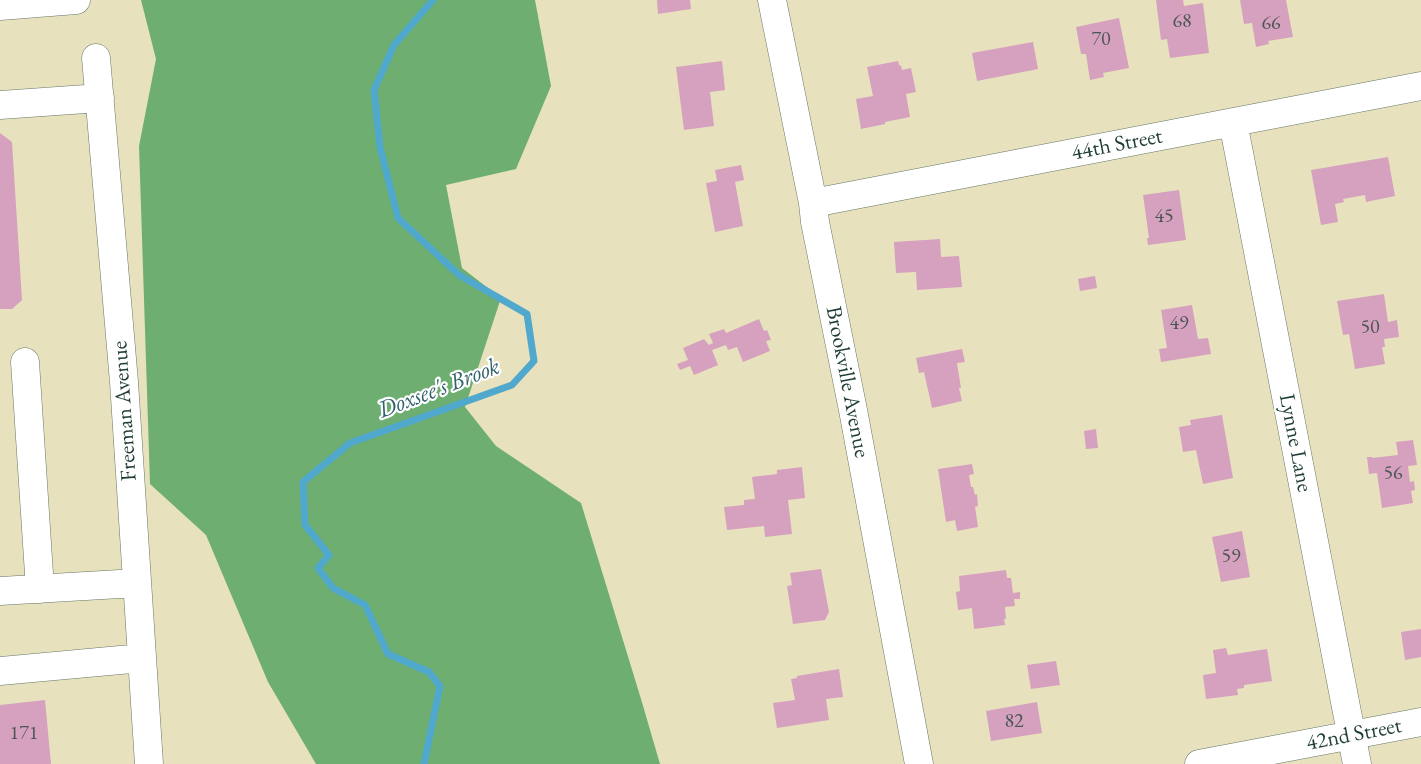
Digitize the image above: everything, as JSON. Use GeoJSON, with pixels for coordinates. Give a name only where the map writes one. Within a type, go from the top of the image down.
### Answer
{"type":"FeatureCollection","features":[{"type":"Feature","properties":{"kind":"street"},"geometry":{"type":"LineString","coordinates":[[0,6],[76,0]]}},
{"type":"Feature","properties":{"kind":"street","name":"Brookville Avenue"},"geometry":{"type":"LineString","coordinates":[[772,0],[855,420],[919,764]]}},
{"type":"Feature","properties":{"kind":"street","name":"Freeman Avenue"},"geometry":{"type":"LineString","coordinates":[[96,58],[124,382],[149,764]]}},
{"type":"Feature","properties":{"kind":"street","name":"44th Street"},"geometry":{"type":"LineString","coordinates":[[813,204],[1421,86]]}},
{"type":"Feature","properties":{"kind":"street"},"geometry":{"type":"LineString","coordinates":[[0,105],[100,98]]}},
{"type":"Feature","properties":{"kind":"street","name":"Lynne Lane"},"geometry":{"type":"LineString","coordinates":[[1233,122],[1357,764]]}},
{"type":"Feature","properties":{"kind":"street"},"geometry":{"type":"LineString","coordinates":[[25,362],[40,589]]}},
{"type":"Feature","properties":{"kind":"street"},"geometry":{"type":"LineString","coordinates":[[0,592],[137,583]]}},
{"type":"Feature","properties":{"kind":"street"},"geometry":{"type":"LineString","coordinates":[[0,671],[142,658]]}},
{"type":"Feature","properties":{"kind":"street","name":"42nd Street"},"geometry":{"type":"LineString","coordinates":[[1199,764],[1421,722]]}},
{"type":"Feature","properties":{"kind":"green space"},"geometry":{"type":"Polygon","coordinates":[[[141,0],[535,0],[551,86],[516,169],[446,185],[462,268],[501,298],[465,407],[496,446],[581,503],[660,764],[316,764],[268,682],[206,535],[150,484],[139,146],[156,59],[141,0]]]}},
{"type":"Feature","properties":{"kind":"building"},"geometry":{"type":"Polygon","coordinates":[[[657,0],[690,0],[691,9],[658,14],[657,0]]]}},
{"type":"Feature","properties":{"kind":"building"},"geometry":{"type":"Polygon","coordinates":[[[1156,0],[1183,0],[1184,6],[1203,3],[1209,53],[1170,58],[1167,39],[1161,40],[1156,0]]]}},
{"type":"Feature","properties":{"kind":"building"},"geometry":{"type":"Polygon","coordinates":[[[1240,0],[1286,0],[1293,37],[1268,41],[1269,44],[1256,47],[1252,23],[1244,24],[1240,0]]]}},
{"type":"Feature","properties":{"kind":"building"},"geometry":{"type":"Polygon","coordinates":[[[1119,18],[1129,68],[1103,73],[1104,77],[1090,80],[1086,54],[1081,54],[1076,27],[1119,18]]]}},
{"type":"Feature","properties":{"kind":"building"},"geometry":{"type":"Polygon","coordinates":[[[1033,42],[1038,69],[977,81],[972,53],[1033,42]]]}},
{"type":"Feature","properties":{"kind":"building"},"geometry":{"type":"Polygon","coordinates":[[[722,61],[725,90],[710,92],[714,126],[684,130],[676,67],[722,61]]]}},
{"type":"Feature","properties":{"kind":"building"},"geometry":{"type":"Polygon","coordinates":[[[898,61],[902,70],[911,68],[916,92],[906,94],[910,117],[861,129],[856,99],[873,96],[867,67],[898,61]]]}},
{"type":"Feature","properties":{"kind":"building"},"geometry":{"type":"Polygon","coordinates":[[[0,133],[12,142],[22,300],[12,309],[0,309],[0,133]]]}},
{"type":"Feature","properties":{"kind":"building"},"geometry":{"type":"Polygon","coordinates":[[[1388,157],[1395,196],[1366,202],[1365,195],[1343,199],[1344,202],[1335,204],[1338,222],[1321,225],[1311,170],[1388,157]]]}},
{"type":"Feature","properties":{"kind":"building"},"geometry":{"type":"Polygon","coordinates":[[[741,165],[744,180],[735,182],[743,226],[715,232],[706,183],[717,181],[715,170],[741,165]]]}},
{"type":"Feature","properties":{"kind":"building"},"geometry":{"type":"Polygon","coordinates":[[[1179,190],[1186,240],[1148,245],[1147,238],[1149,238],[1143,195],[1179,190]]]}},
{"type":"Feature","properties":{"kind":"building"},"geometry":{"type":"Polygon","coordinates":[[[940,239],[941,257],[959,256],[962,287],[917,290],[916,272],[896,273],[894,242],[940,239]]]}},
{"type":"Feature","properties":{"kind":"building"},"geometry":{"type":"Polygon","coordinates":[[[1095,276],[1097,288],[1080,291],[1078,279],[1095,276]]]}},
{"type":"Feature","properties":{"kind":"building"},"geometry":{"type":"Polygon","coordinates":[[[1384,294],[1388,322],[1397,320],[1399,337],[1384,339],[1385,347],[1382,347],[1385,364],[1355,369],[1349,334],[1343,335],[1337,301],[1384,294]]]}},
{"type":"Feature","properties":{"kind":"building"},"geometry":{"type":"Polygon","coordinates":[[[1192,305],[1198,339],[1208,338],[1211,354],[1161,362],[1159,349],[1167,348],[1161,310],[1192,305]]]}},
{"type":"Feature","properties":{"kind":"building"},"geometry":{"type":"Polygon","coordinates":[[[759,319],[764,331],[767,330],[771,340],[766,341],[770,351],[743,362],[737,347],[728,350],[726,345],[712,350],[718,365],[694,375],[690,366],[680,370],[677,364],[688,360],[683,348],[704,339],[709,345],[713,343],[709,334],[724,329],[726,333],[759,319]]]}},
{"type":"Feature","properties":{"kind":"building"},"geometry":{"type":"Polygon","coordinates":[[[962,349],[965,362],[957,363],[962,401],[932,408],[924,372],[919,373],[916,358],[962,349]]]}},
{"type":"Feature","properties":{"kind":"building"},"geometry":{"type":"Polygon","coordinates":[[[1222,415],[1233,478],[1203,484],[1196,450],[1183,452],[1179,427],[1191,425],[1190,420],[1222,415]]]}},
{"type":"Feature","properties":{"kind":"building"},"geometry":{"type":"Polygon","coordinates":[[[1096,429],[1098,448],[1086,449],[1084,431],[1096,429]]]}},
{"type":"Feature","properties":{"kind":"building"},"geometry":{"type":"Polygon","coordinates":[[[1413,440],[1417,465],[1408,466],[1410,482],[1414,481],[1415,490],[1411,491],[1413,503],[1382,508],[1377,473],[1369,474],[1367,457],[1398,455],[1396,442],[1413,440]]]}},
{"type":"Feature","properties":{"kind":"building"},"geometry":{"type":"Polygon","coordinates":[[[972,464],[974,474],[969,475],[971,487],[973,487],[975,495],[977,494],[978,506],[975,507],[978,527],[957,531],[955,520],[946,522],[938,469],[972,464]]]}},
{"type":"Feature","properties":{"kind":"building"},"geometry":{"type":"Polygon","coordinates":[[[802,467],[805,498],[788,500],[792,534],[765,537],[764,526],[727,530],[724,507],[744,505],[744,500],[755,499],[752,477],[777,474],[777,470],[802,467]]]}},
{"type":"Feature","properties":{"kind":"building"},"geometry":{"type":"Polygon","coordinates":[[[1242,531],[1250,577],[1221,582],[1212,537],[1242,531]]]}},
{"type":"Feature","properties":{"kind":"building"},"geometry":{"type":"Polygon","coordinates":[[[821,569],[829,612],[825,620],[793,624],[787,586],[792,585],[790,573],[821,569]]]}},
{"type":"Feature","properties":{"kind":"building"},"geometry":{"type":"Polygon","coordinates":[[[1006,570],[1007,578],[1011,578],[1013,593],[1020,592],[1020,599],[1014,599],[1015,606],[1005,607],[1005,625],[974,629],[972,608],[958,610],[956,592],[960,591],[959,576],[1006,570]]]}},
{"type":"Feature","properties":{"kind":"building"},"geometry":{"type":"Polygon","coordinates":[[[1421,629],[1421,657],[1405,660],[1401,632],[1421,629]]]}},
{"type":"Feature","properties":{"kind":"building"},"geometry":{"type":"Polygon","coordinates":[[[1226,648],[1228,655],[1267,649],[1272,681],[1244,685],[1244,688],[1237,689],[1238,695],[1206,699],[1203,675],[1216,673],[1213,650],[1226,648]]]}},
{"type":"Feature","properties":{"kind":"building"},"geometry":{"type":"Polygon","coordinates":[[[1056,661],[1060,685],[1031,689],[1027,665],[1056,661]]]}},
{"type":"Feature","properties":{"kind":"building"},"geometry":{"type":"Polygon","coordinates":[[[839,669],[843,697],[826,699],[829,720],[777,728],[773,703],[795,700],[791,679],[797,678],[797,676],[839,669]]]}},
{"type":"Feature","properties":{"kind":"building"},"geometry":{"type":"Polygon","coordinates":[[[45,700],[51,764],[0,764],[0,705],[45,700]]]}},
{"type":"Feature","properties":{"kind":"building"},"geometry":{"type":"Polygon","coordinates":[[[1037,702],[1042,733],[991,741],[986,711],[1037,702]]]}},
{"type":"Feature","properties":{"kind":"waterway","name":"Doxsee's Brook"},"geometry":{"type":"LineString","coordinates":[[424,764],[440,686],[429,672],[388,654],[365,605],[333,588],[318,568],[329,555],[305,525],[303,482],[350,443],[512,385],[534,361],[527,314],[459,275],[398,218],[380,147],[374,90],[394,45],[433,0]]}}]}
